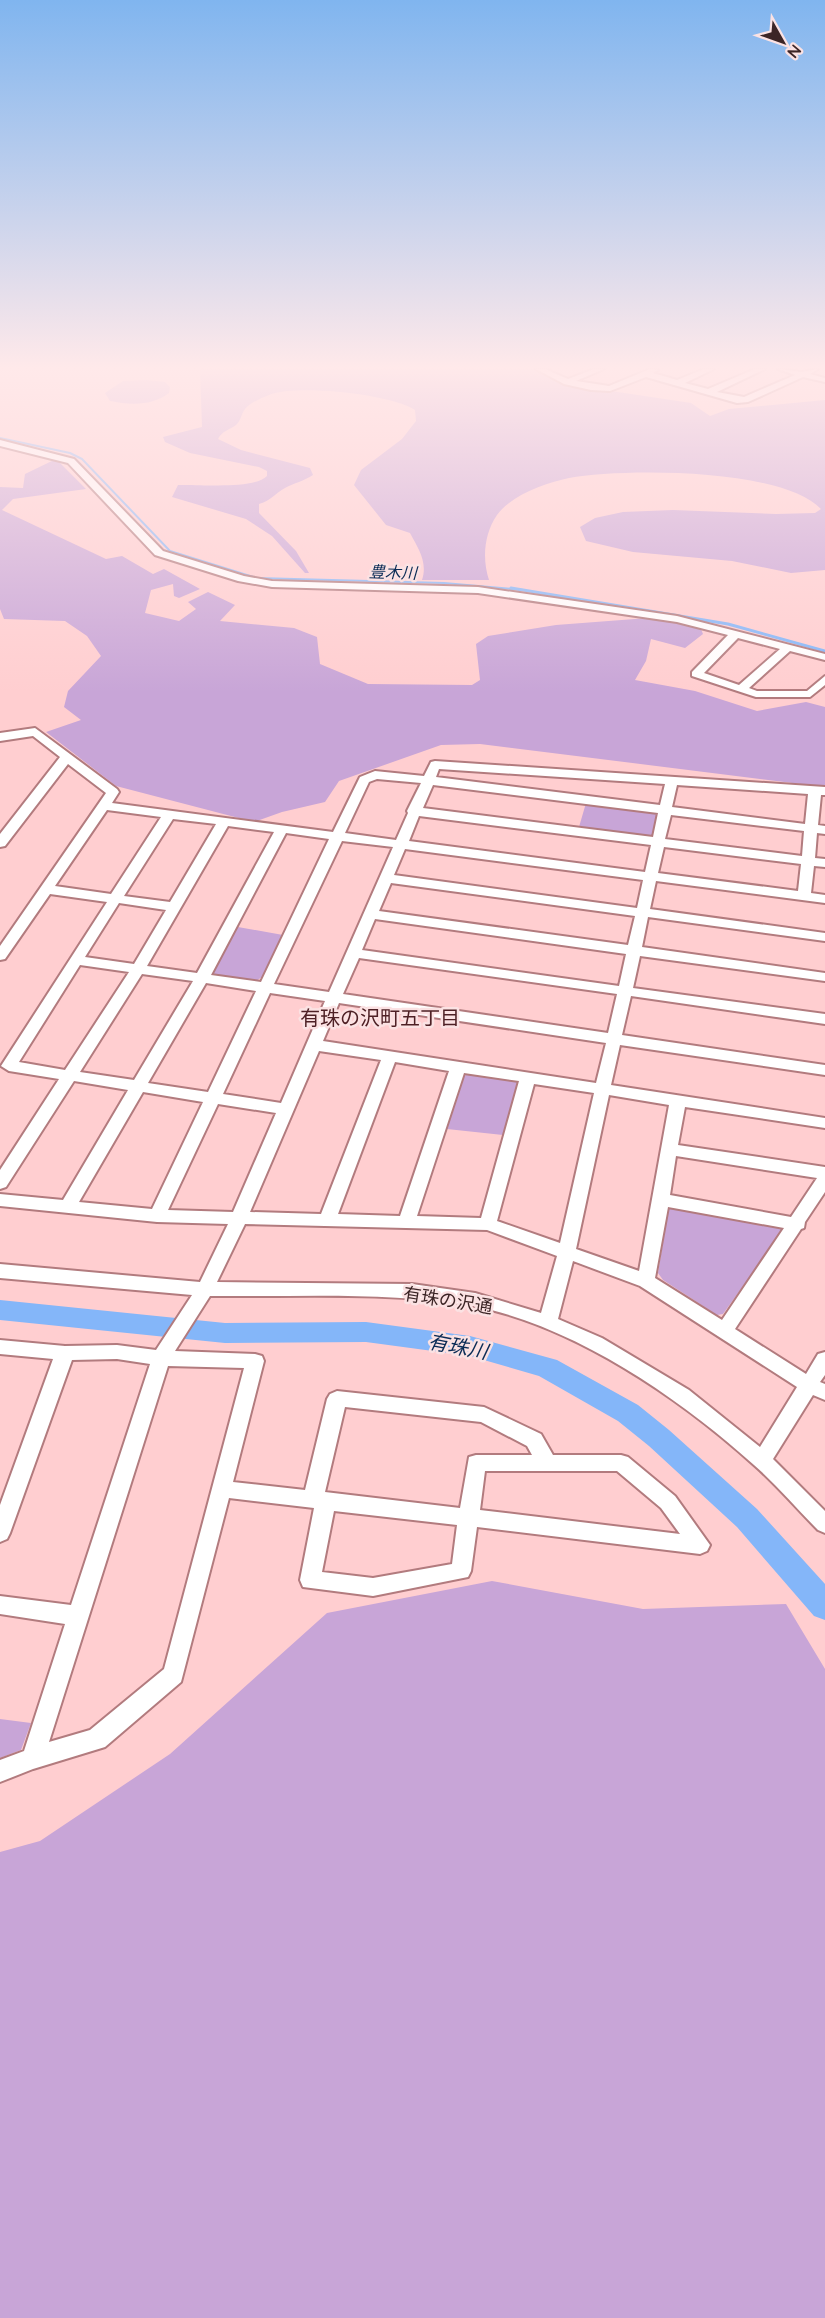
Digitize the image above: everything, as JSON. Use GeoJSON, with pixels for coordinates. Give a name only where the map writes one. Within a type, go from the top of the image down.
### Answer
{"type":"FeatureCollection","features":[{"type":"Feature","properties":{"kind":"street"},"geometry":{"type":"LineString","coordinates":[[86,477],[159,553],[242,579],[272,584],[478,590],[677,619],[825,657]]}},
{"type":"Feature","properties":{"kind":"street"},"geometry":{"type":"LineString","coordinates":[[737,633],[696,674],[767,695],[810,694],[825,679]]}},
{"type":"Feature","properties":{"kind":"street"},"geometry":{"type":"LineString","coordinates":[[741,689],[788,647]]}},
{"type":"Feature","properties":{"kind":"street"},"geometry":{"type":"LineString","coordinates":[[0,749],[6,736],[35,732],[113,792],[0,956]]}},
{"type":"Feature","properties":{"kind":"street"},"geometry":{"type":"LineString","coordinates":[[0,843],[67,757]]}},
{"type":"Feature","properties":{"kind":"street"},"geometry":{"type":"LineString","coordinates":[[33,1758],[164,1353],[205,1289],[238,1220],[352,953],[371,914],[426,780],[435,765],[820,791],[818,829],[808,861],[804,896]]}},
{"type":"Feature","properties":{"kind":"street"},"geometry":{"type":"LineString","coordinates":[[157,1216],[364,780],[375,775],[426,780],[818,829]]}},
{"type":"Feature","properties":{"kind":"street"},"geometry":{"type":"LineString","coordinates":[[548,1322],[566,1253],[623,990],[672,780]]}},
{"type":"Feature","properties":{"kind":"street"},"geometry":{"type":"LineString","coordinates":[[105,806],[825,899]]}},
{"type":"Feature","properties":{"kind":"street"},"geometry":{"type":"LineString","coordinates":[[413,811],[825,863]]}},
{"type":"Feature","properties":{"kind":"street"},"geometry":{"type":"LineString","coordinates":[[169,814],[9,1066],[285,1109]]}},
{"type":"Feature","properties":{"kind":"street"},"geometry":{"type":"LineString","coordinates":[[0,1184],[139,968],[224,822]]}},
{"type":"Feature","properties":{"kind":"street"},"geometry":{"type":"LineString","coordinates":[[68,1206],[202,978],[282,829]]}},
{"type":"Feature","properties":{"kind":"street"},"geometry":{"type":"LineString","coordinates":[[386,878],[825,937]]}},
{"type":"Feature","properties":{"kind":"street"},"geometry":{"type":"LineString","coordinates":[[47,889],[174,907]]}},
{"type":"Feature","properties":{"kind":"street"},"geometry":{"type":"LineString","coordinates":[[371,914],[825,977]]}},
{"type":"Feature","properties":{"kind":"street"},"geometry":{"type":"LineString","coordinates":[[352,953],[825,1019]]}},
{"type":"Feature","properties":{"kind":"street"},"geometry":{"type":"LineString","coordinates":[[77,960],[825,1070]]}},
{"type":"Feature","properties":{"kind":"street"},"geometry":{"type":"LineString","coordinates":[[314,1045],[825,1123]]}},
{"type":"Feature","properties":{"kind":"street"},"geometry":{"type":"LineString","coordinates":[[327,1220],[390,1056]]}},
{"type":"Feature","properties":{"kind":"street"},"geometry":{"type":"LineString","coordinates":[[407,1221],[458,1066]]}},
{"type":"Feature","properties":{"kind":"street"},"geometry":{"type":"LineString","coordinates":[[488,1224],[528,1078]]}},
{"type":"Feature","properties":{"kind":"street"},"geometry":{"type":"LineString","coordinates":[[646,1281],[678,1101]]}},
{"type":"Feature","properties":{"kind":"street"},"geometry":{"type":"LineString","coordinates":[[669,1149],[825,1173]]}},
{"type":"Feature","properties":{"kind":"street"},"geometry":{"type":"LineString","coordinates":[[725,1330],[798,1224],[825,1179]]}},
{"type":"Feature","properties":{"kind":"street"},"geometry":{"type":"LineString","coordinates":[[0,1200],[157,1216],[238,1220],[488,1224],[646,1281],[817,1389]]}},
{"type":"Feature","properties":{"kind":"street"},"geometry":{"type":"LineString","coordinates":[[661,1200],[798,1224]]}},
{"type":"Feature","properties":{"kind":"street","name":"有珠の沢通"},"geometry":{"type":"LineString","coordinates":[[0,1271],[205,1289],[412,1291],[476,1300],[548,1322],[595,1343],[682,1395],[762,1460],[825,1524]]}},
{"type":"Feature","properties":{"kind":"street"},"geometry":{"type":"LineString","coordinates":[[0,1347],[65,1353],[164,1353],[255,1361],[224,1489],[174,1675],[97,1739],[33,1758],[0,1771]]}},
{"type":"Feature","properties":{"kind":"street"},"geometry":{"type":"LineString","coordinates":[[0,1533],[65,1353]]}},
{"type":"Feature","properties":{"kind":"street"},"geometry":{"type":"LineString","coordinates":[[762,1460],[817,1389],[825,1359]]}},
{"type":"Feature","properties":{"kind":"street"},"geometry":{"type":"LineString","coordinates":[[224,1489],[319,1500],[469,1519],[700,1545],[668,1502],[621,1463],[546,1461],[476,1463],[469,1519],[461,1570],[372,1587],[310,1580],[319,1500],[337,1400],[484,1415],[534,1440],[546,1461]]}},
{"type":"Feature","properties":{"kind":"street"},"geometry":{"type":"LineString","coordinates":[[0,1605],[78,1616]]}},
{"type":"Feature","properties":{"kind":"shaded area"},"geometry":{"type":"Polygon","coordinates":[[[25,477],[74,477],[86,489],[13,499],[2,510],[106,559],[122,556],[153,574],[164,569],[200,589],[179,598],[174,596],[173,584],[151,590],[145,613],[179,621],[196,609],[188,602],[208,592],[235,605],[220,621],[294,628],[317,637],[320,664],[368,684],[472,685],[480,680],[476,644],[488,636],[556,625],[648,618],[693,626],[701,629],[703,634],[685,648],[651,639],[646,661],[635,680],[695,691],[757,711],[806,702],[825,707],[825,787],[480,744],[441,745],[339,781],[325,802],[282,812],[254,822],[116,786],[46,732],[81,720],[64,707],[68,691],[101,656],[87,636],[65,621],[4,619],[0,609],[0,487],[23,488],[25,477]]]}},
{"type":"Feature","properties":{"kind":"shaded area"},"geometry":{"type":"Polygon","coordinates":[[[265,477],[309,477],[285,488],[259,504],[259,513],[296,551],[309,573],[305,573],[272,536],[246,519],[172,497],[178,485],[238,485],[265,477]]]}},
{"type":"Feature","properties":{"kind":"shaded area"},"geometry":{"type":"Polygon","coordinates":[[[358,477],[576,477],[560,480],[530,491],[511,501],[497,515],[489,530],[485,547],[485,564],[489,580],[422,580],[423,561],[410,533],[386,525],[354,485],[358,477]]]}},
{"type":"Feature","properties":{"kind":"shaded area"},"geometry":{"type":"Polygon","coordinates":[[[725,477],[825,477],[825,570],[791,573],[732,561],[633,552],[586,541],[580,527],[595,518],[623,512],[673,510],[776,514],[815,513],[821,509],[801,495],[773,485],[725,477]]]}},
{"type":"Feature","properties":{"kind":"shaded area"},"geometry":{"type":"Polygon","coordinates":[[[586,803],[655,811],[658,813],[652,835],[649,837],[579,827],[586,803]]]}},
{"type":"Feature","properties":{"kind":"shaded area"},"geometry":{"type":"Polygon","coordinates":[[[238,927],[283,935],[262,977],[256,981],[215,975],[213,972],[238,927]]]}},
{"type":"Feature","properties":{"kind":"shaded area"},"geometry":{"type":"Polygon","coordinates":[[[468,1074],[516,1081],[519,1084],[503,1135],[447,1129],[464,1076],[468,1074]]]}},
{"type":"Feature","properties":{"kind":"shaded area"},"geometry":{"type":"Polygon","coordinates":[[[669,1206],[780,1224],[784,1229],[723,1314],[717,1315],[663,1280],[658,1273],[669,1206]]]}},
{"type":"Feature","properties":{"kind":"shaded area"},"geometry":{"type":"Polygon","coordinates":[[[492,1581],[643,1609],[786,1604],[825,1669],[825,2318],[0,2318],[0,1852],[40,1841],[170,1754],[327,1613],[492,1581]]]}},
{"type":"Feature","properties":{"kind":"shaded area"},"geometry":{"type":"Polygon","coordinates":[[[0,1719],[31,1723],[21,1750],[0,1758],[0,1719]]]}},
{"type":"Feature","properties":{"kind":"waterway","name":"豊木川"},"geometry":{"type":"LineString","coordinates":[[99,477],[170,551],[257,578],[444,583],[522,590]]}},
{"type":"Feature","properties":{"kind":"waterway","name":"豊木川"},"geometry":{"type":"LineString","coordinates":[[511,588],[522,590]]}},
{"type":"Feature","properties":{"kind":"waterway","name":"豊木川"},"geometry":{"type":"LineString","coordinates":[[522,590],[728,624],[825,651]]}},
{"type":"Feature","properties":{"kind":"waterway","name":"有珠川"},"geometry":{"type":"LineString","coordinates":[[0,1310],[225,1333],[366,1332],[470,1346],[547,1368],[628,1413],[659,1438],[747,1518],[825,1606]]}},
{"type":"Feature","properties":{"kind":"district","name":"有珠の沢町五丁目"},"geometry":{"type":"Point","coordinates":[380,1017]}}]}
